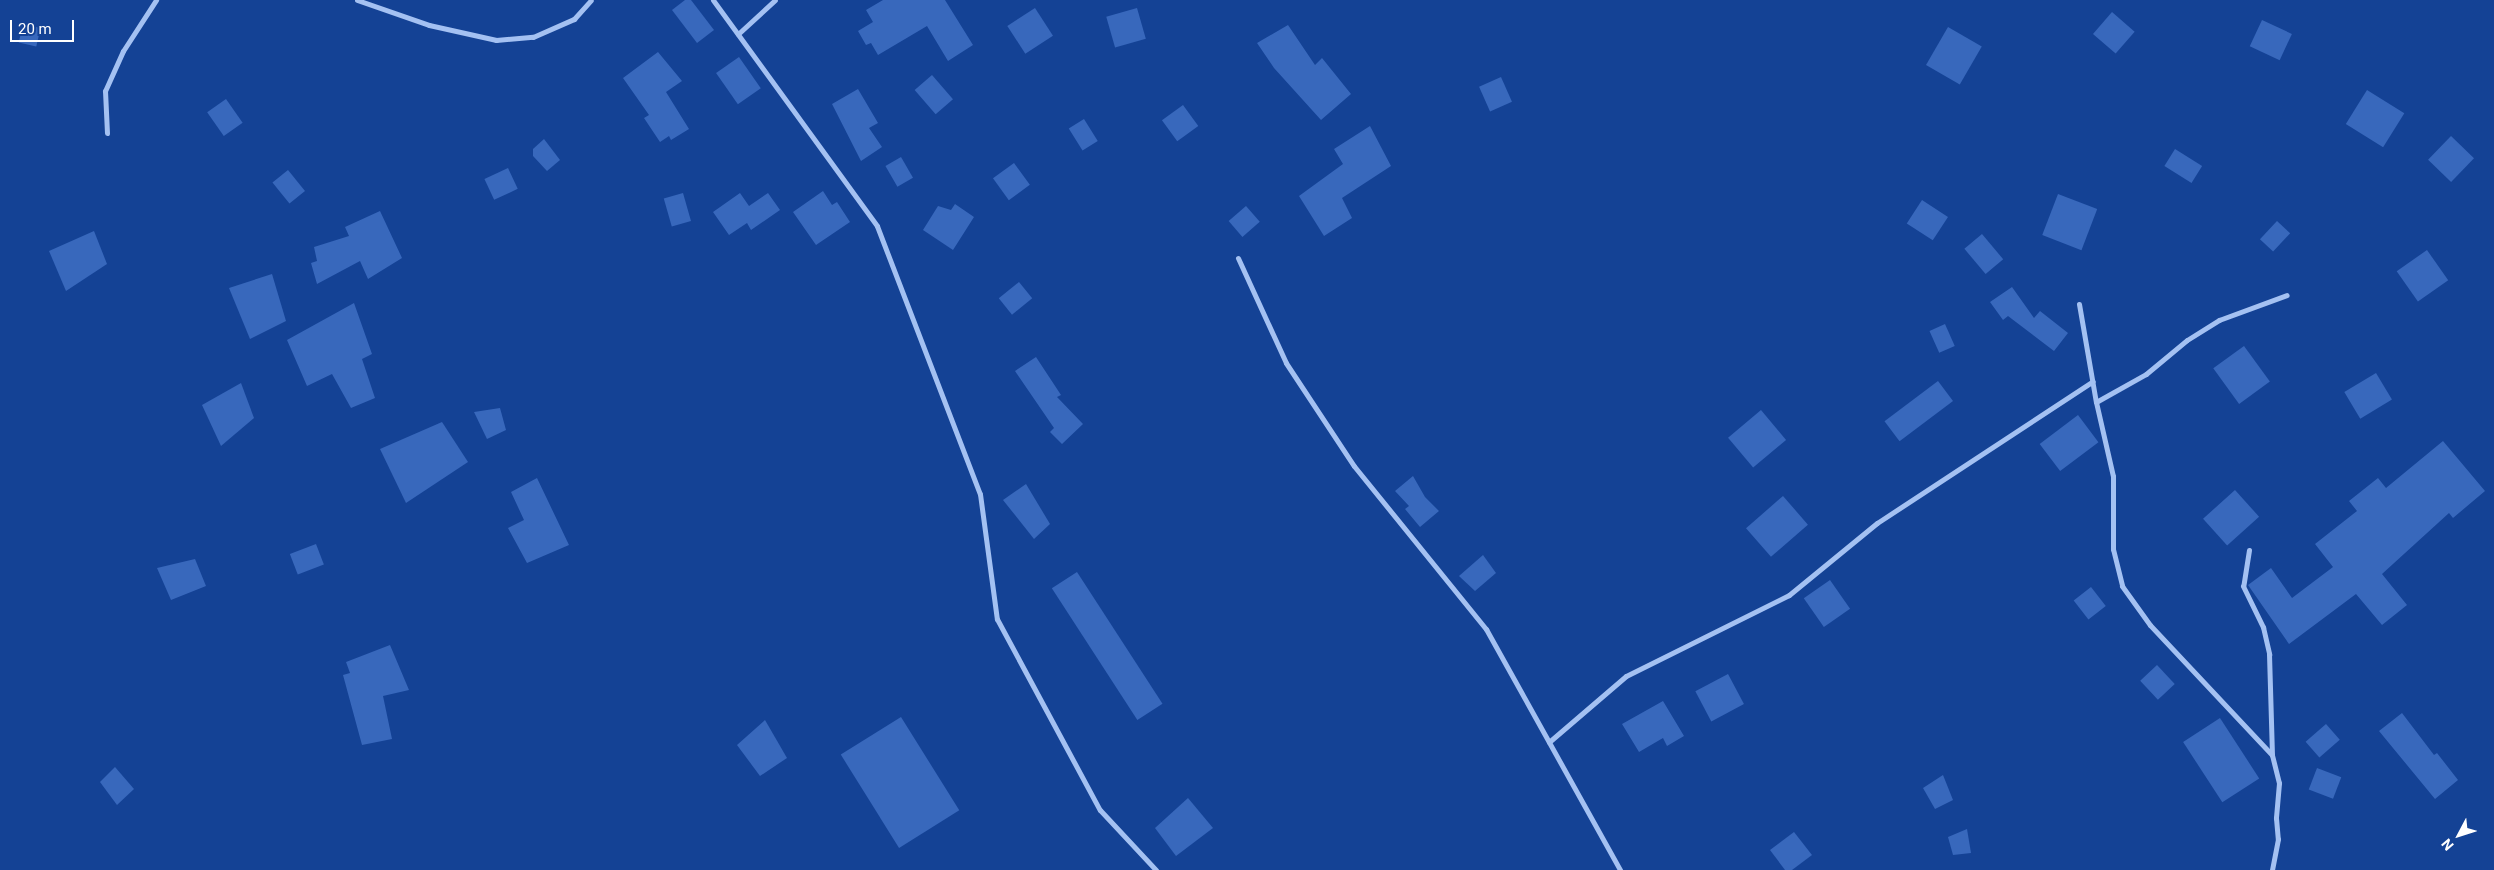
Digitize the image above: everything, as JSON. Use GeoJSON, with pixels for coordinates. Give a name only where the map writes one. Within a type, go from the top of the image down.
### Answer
{"type":"FeatureCollection","features":[{"type":"Feature","properties":{"kind":"street"},"geometry":{"type":"LineString","coordinates":[[106,133],[105,91],[123,51],[156,0]]}},
{"type":"Feature","properties":{"kind":"street"},"geometry":{"type":"LineString","coordinates":[[357,0],[429,25],[496,40],[533,37],[574,19],[591,0]]}},
{"type":"Feature","properties":{"kind":"street"},"geometry":{"type":"LineString","coordinates":[[713,0],[877,226],[980,494],[997,619],[1100,810],[1156,870]]}},
{"type":"Feature","properties":{"kind":"street"},"geometry":{"type":"LineString","coordinates":[[738,34],[775,0]]}},
{"type":"Feature","properties":{"kind":"street"},"geometry":{"type":"LineString","coordinates":[[1238,258],[1286,363],[1354,466],[1486,629],[1620,870]]}},
{"type":"Feature","properties":{"kind":"street"},"geometry":{"type":"LineString","coordinates":[[2096,402],[2146,374],[2187,340],[2219,320],[2287,295]]}},
{"type":"Feature","properties":{"kind":"street"},"geometry":{"type":"LineString","coordinates":[[2079,304],[2096,402],[2113,476],[2114,549],[2122,586],[2150,625],[2272,755]]}},
{"type":"Feature","properties":{"kind":"street"},"geometry":{"type":"LineString","coordinates":[[1549,742],[1626,676],[1789,595],[1877,523],[2093,381]]}},
{"type":"Feature","properties":{"kind":"street"},"geometry":{"type":"LineString","coordinates":[[2250,550],[2243,586],[2263,627],[2269,654],[2272,755],[2279,784],[2276,818],[2278,839],[2272,870]]}},
{"type":"Feature","properties":{"kind":"building"},"geometry":{"type":"Polygon","coordinates":[[[685,0],[691,0],[714,30],[697,43],[672,10],[685,0]]]}},
{"type":"Feature","properties":{"kind":"building"},"geometry":{"type":"Polygon","coordinates":[[[883,0],[945,0],[973,45],[948,61],[927,26],[878,55],[871,43],[866,45],[858,31],[873,22],[866,10],[883,0]]]}},
{"type":"Feature","properties":{"kind":"building"},"geometry":{"type":"Polygon","coordinates":[[[1035,8],[1053,36],[1025,54],[1007,26],[1035,8]]]}},
{"type":"Feature","properties":{"kind":"building"},"geometry":{"type":"Polygon","coordinates":[[[1137,8],[1146,39],[1115,48],[1106,17],[1137,8]]]}},
{"type":"Feature","properties":{"kind":"building"},"geometry":{"type":"Polygon","coordinates":[[[2112,12],[2135,32],[2116,54],[2093,34],[2112,12]]]}},
{"type":"Feature","properties":{"kind":"building"},"geometry":{"type":"Polygon","coordinates":[[[2262,20],[2292,34],[2280,60],[2250,46],[2262,20]]]}},
{"type":"Feature","properties":{"kind":"building"},"geometry":{"type":"Polygon","coordinates":[[[23,24],[41,28],[36,47],[19,43],[23,24]]]}},
{"type":"Feature","properties":{"kind":"building"},"geometry":{"type":"Polygon","coordinates":[[[1288,25],[1315,65],[1322,58],[1351,94],[1321,120],[1274,68],[1257,43],[1288,25]]]}},
{"type":"Feature","properties":{"kind":"building"},"geometry":{"type":"Polygon","coordinates":[[[1948,27],[1982,46],[1960,85],[1926,65],[1948,27]]]}},
{"type":"Feature","properties":{"kind":"building"},"geometry":{"type":"Polygon","coordinates":[[[658,52],[682,81],[666,92],[689,129],[671,140],[669,136],[660,142],[644,118],[649,115],[623,78],[658,52]]]}},
{"type":"Feature","properties":{"kind":"building"},"geometry":{"type":"Polygon","coordinates":[[[739,57],[761,88],[738,104],[716,73],[739,57]]]}},
{"type":"Feature","properties":{"kind":"building"},"geometry":{"type":"Polygon","coordinates":[[[932,75],[953,99],[936,114],[915,90],[932,75]]]}},
{"type":"Feature","properties":{"kind":"building"},"geometry":{"type":"Polygon","coordinates":[[[1501,77],[1512,102],[1490,111],[1479,87],[1501,77]]]}},
{"type":"Feature","properties":{"kind":"building"},"geometry":{"type":"Polygon","coordinates":[[[858,89],[878,123],[869,128],[882,147],[861,161],[832,104],[858,89]]]}},
{"type":"Feature","properties":{"kind":"building"},"geometry":{"type":"Polygon","coordinates":[[[2367,90],[2404,113],[2383,147],[2346,124],[2367,90]]]}},
{"type":"Feature","properties":{"kind":"building"},"geometry":{"type":"Polygon","coordinates":[[[226,99],[243,123],[224,136],[207,112],[226,99]]]}},
{"type":"Feature","properties":{"kind":"building"},"geometry":{"type":"Polygon","coordinates":[[[1183,105],[1198,126],[1177,141],[1162,120],[1183,105]]]}},
{"type":"Feature","properties":{"kind":"building"},"geometry":{"type":"Polygon","coordinates":[[[1084,119],[1098,141],[1083,151],[1069,129],[1084,119]]]}},
{"type":"Feature","properties":{"kind":"building"},"geometry":{"type":"Polygon","coordinates":[[[1370,126],[1391,166],[1342,198],[1352,218],[1324,236],[1299,196],[1343,164],[1334,149],[1370,126]]]}},
{"type":"Feature","properties":{"kind":"building"},"geometry":{"type":"Polygon","coordinates":[[[2451,136],[2474,158],[2451,182],[2428,160],[2451,136]]]}},
{"type":"Feature","properties":{"kind":"building"},"geometry":{"type":"Polygon","coordinates":[[[544,139],[560,160],[547,171],[533,156],[533,149],[544,139]]]}},
{"type":"Feature","properties":{"kind":"building"},"geometry":{"type":"Polygon","coordinates":[[[2175,149],[2202,166],[2192,183],[2164,166],[2175,149]]]}},
{"type":"Feature","properties":{"kind":"building"},"geometry":{"type":"Polygon","coordinates":[[[901,157],[913,178],[897,187],[885,166],[901,157]]]}},
{"type":"Feature","properties":{"kind":"building"},"geometry":{"type":"Polygon","coordinates":[[[1014,163],[1030,185],[1009,200],[993,178],[1014,163]]]}},
{"type":"Feature","properties":{"kind":"building"},"geometry":{"type":"Polygon","coordinates":[[[508,168],[518,189],[494,200],[484,179],[508,168]]]}},
{"type":"Feature","properties":{"kind":"building"},"geometry":{"type":"Polygon","coordinates":[[[288,170],[305,191],[289,204],[272,183],[288,170]]]}},
{"type":"Feature","properties":{"kind":"building"},"geometry":{"type":"Polygon","coordinates":[[[823,191],[832,205],[837,202],[850,222],[816,245],[793,212],[823,191]]]}},
{"type":"Feature","properties":{"kind":"building"},"geometry":{"type":"Polygon","coordinates":[[[683,193],[691,221],[672,226],[664,199],[683,193]]]}},
{"type":"Feature","properties":{"kind":"building"},"geometry":{"type":"Polygon","coordinates":[[[740,193],[749,206],[768,193],[780,210],[751,230],[747,223],[729,235],[713,212],[740,193]]]}},
{"type":"Feature","properties":{"kind":"building"},"geometry":{"type":"Polygon","coordinates":[[[2058,194],[2097,209],[2081,250],[2042,235],[2058,194]]]}},
{"type":"Feature","properties":{"kind":"building"},"geometry":{"type":"Polygon","coordinates":[[[1922,200],[1948,217],[1933,240],[1907,223],[1922,200]]]}},
{"type":"Feature","properties":{"kind":"building"},"geometry":{"type":"Polygon","coordinates":[[[955,204],[974,217],[953,250],[923,230],[938,206],[951,210],[955,204]]]}},
{"type":"Feature","properties":{"kind":"building"},"geometry":{"type":"Polygon","coordinates":[[[1246,206],[1260,222],[1242,237],[1229,221],[1246,206]]]}},
{"type":"Feature","properties":{"kind":"building"},"geometry":{"type":"Polygon","coordinates":[[[380,211],[402,258],[368,279],[360,261],[317,284],[311,263],[317,261],[314,247],[349,236],[345,227],[380,211]]]}},
{"type":"Feature","properties":{"kind":"building"},"geometry":{"type":"Polygon","coordinates":[[[2277,221],[2290,233],[2273,252],[2260,239],[2277,221]]]}},
{"type":"Feature","properties":{"kind":"building"},"geometry":{"type":"Polygon","coordinates":[[[94,231],[107,264],[66,291],[49,251],[94,231]]]}},
{"type":"Feature","properties":{"kind":"building"},"geometry":{"type":"Polygon","coordinates":[[[1982,234],[2003,259],[1986,274],[1964,249],[1982,234]]]}},
{"type":"Feature","properties":{"kind":"building"},"geometry":{"type":"Polygon","coordinates":[[[2427,250],[2448,280],[2418,302],[2397,271],[2427,250]]]}},
{"type":"Feature","properties":{"kind":"building"},"geometry":{"type":"Polygon","coordinates":[[[272,274],[286,321],[250,339],[229,288],[272,274]]]}},
{"type":"Feature","properties":{"kind":"building"},"geometry":{"type":"Polygon","coordinates":[[[1019,282],[1032,298],[1012,315],[999,298],[1019,282]]]}},
{"type":"Feature","properties":{"kind":"building"},"geometry":{"type":"Polygon","coordinates":[[[2012,287],[2034,318],[2040,311],[2068,333],[2054,351],[2008,316],[2003,320],[1990,302],[2012,287]]]}},
{"type":"Feature","properties":{"kind":"building"},"geometry":{"type":"Polygon","coordinates":[[[354,303],[372,354],[362,359],[375,398],[351,408],[332,374],[307,386],[287,340],[354,303]]]}},
{"type":"Feature","properties":{"kind":"building"},"geometry":{"type":"Polygon","coordinates":[[[1945,324],[1955,346],[1939,353],[1929,331],[1945,324]]]}},
{"type":"Feature","properties":{"kind":"building"},"geometry":{"type":"Polygon","coordinates":[[[2244,346],[2270,382],[2239,404],[2213,368],[2244,346]]]}},
{"type":"Feature","properties":{"kind":"building"},"geometry":{"type":"Polygon","coordinates":[[[1036,357],[1061,395],[1057,397],[1083,424],[1062,444],[1050,432],[1054,428],[1015,371],[1036,357]]]}},
{"type":"Feature","properties":{"kind":"building"},"geometry":{"type":"Polygon","coordinates":[[[2376,373],[2392,400],[2360,419],[2344,392],[2376,373]]]}},
{"type":"Feature","properties":{"kind":"building"},"geometry":{"type":"Polygon","coordinates":[[[1938,381],[1953,401],[1900,441],[1884,421],[1938,381]]]}},
{"type":"Feature","properties":{"kind":"building"},"geometry":{"type":"Polygon","coordinates":[[[241,383],[254,418],[221,446],[202,405],[241,383]]]}},
{"type":"Feature","properties":{"kind":"building"},"geometry":{"type":"Polygon","coordinates":[[[500,408],[506,430],[487,439],[474,412],[500,408]]]}},
{"type":"Feature","properties":{"kind":"building"},"geometry":{"type":"Polygon","coordinates":[[[1761,410],[1786,440],[1753,468],[1728,438],[1761,410]]]}},
{"type":"Feature","properties":{"kind":"building"},"geometry":{"type":"Polygon","coordinates":[[[2078,415],[2098,442],[2060,471],[2040,444],[2078,415]]]}},
{"type":"Feature","properties":{"kind":"building"},"geometry":{"type":"Polygon","coordinates":[[[442,422],[468,462],[406,503],[380,449],[442,422]]]}},
{"type":"Feature","properties":{"kind":"building"},"geometry":{"type":"Polygon","coordinates":[[[2443,441],[2485,491],[2453,518],[2449,513],[2382,574],[2407,605],[2382,625],[2356,594],[2289,644],[2248,585],[2271,568],[2292,598],[2333,567],[2315,544],[2357,511],[2349,501],[2378,478],[2386,488],[2443,441]]]}},
{"type":"Feature","properties":{"kind":"building"},"geometry":{"type":"Polygon","coordinates":[[[1413,476],[1425,497],[1439,511],[1420,527],[1405,509],[1409,506],[1395,491],[1413,476]]]}},
{"type":"Feature","properties":{"kind":"building"},"geometry":{"type":"Polygon","coordinates":[[[537,478],[569,545],[527,563],[508,528],[524,520],[511,492],[537,478]]]}},
{"type":"Feature","properties":{"kind":"building"},"geometry":{"type":"Polygon","coordinates":[[[1026,484],[1050,524],[1034,539],[1003,500],[1026,484]]]}},
{"type":"Feature","properties":{"kind":"building"},"geometry":{"type":"Polygon","coordinates":[[[2235,490],[2259,517],[2227,546],[2203,519],[2235,490]]]}},
{"type":"Feature","properties":{"kind":"building"},"geometry":{"type":"Polygon","coordinates":[[[1783,496],[1808,525],[1771,557],[1746,528],[1783,496]]]}},
{"type":"Feature","properties":{"kind":"building"},"geometry":{"type":"Polygon","coordinates":[[[316,544],[324,565],[298,575],[290,554],[316,544]]]}},
{"type":"Feature","properties":{"kind":"building"},"geometry":{"type":"Polygon","coordinates":[[[1483,555],[1496,573],[1475,591],[1459,576],[1483,555]]]}},
{"type":"Feature","properties":{"kind":"building"},"geometry":{"type":"Polygon","coordinates":[[[195,559],[206,586],[171,600],[157,568],[195,559]]]}},
{"type":"Feature","properties":{"kind":"building"},"geometry":{"type":"Polygon","coordinates":[[[1077,572],[1163,704],[1137,720],[1052,588],[1077,572]]]}},
{"type":"Feature","properties":{"kind":"building"},"geometry":{"type":"Polygon","coordinates":[[[1830,580],[1850,609],[1824,627],[1804,598],[1830,580]]]}},
{"type":"Feature","properties":{"kind":"building"},"geometry":{"type":"Polygon","coordinates":[[[2091,587],[2106,606],[2088,619],[2074,601],[2091,587]]]}},
{"type":"Feature","properties":{"kind":"building"},"geometry":{"type":"Polygon","coordinates":[[[390,645],[409,690],[383,696],[392,739],[362,745],[343,675],[350,673],[346,662],[390,645]]]}},
{"type":"Feature","properties":{"kind":"building"},"geometry":{"type":"Polygon","coordinates":[[[2157,665],[2175,684],[2158,700],[2140,681],[2157,665]]]}},
{"type":"Feature","properties":{"kind":"building"},"geometry":{"type":"Polygon","coordinates":[[[1728,674],[1744,704],[1711,721],[1695,691],[1728,674]]]}},
{"type":"Feature","properties":{"kind":"building"},"geometry":{"type":"Polygon","coordinates":[[[1663,701],[1684,736],[1667,746],[1663,738],[1639,752],[1622,724],[1663,701]]]}},
{"type":"Feature","properties":{"kind":"building"},"geometry":{"type":"Polygon","coordinates":[[[2402,713],[2434,755],[2437,753],[2458,780],[2435,799],[2379,731],[2402,713]]]}},
{"type":"Feature","properties":{"kind":"building"},"geometry":{"type":"Polygon","coordinates":[[[901,717],[959,810],[899,848],[841,755],[901,717]]]}},
{"type":"Feature","properties":{"kind":"building"},"geometry":{"type":"Polygon","coordinates":[[[2220,718],[2259,778],[2222,802],[2183,742],[2220,718]]]}},
{"type":"Feature","properties":{"kind":"building"},"geometry":{"type":"Polygon","coordinates":[[[765,720],[787,758],[760,776],[737,745],[765,720]]]}},
{"type":"Feature","properties":{"kind":"building"},"geometry":{"type":"Polygon","coordinates":[[[2326,724],[2340,740],[2319,758],[2306,742],[2326,724]]]}},
{"type":"Feature","properties":{"kind":"building"},"geometry":{"type":"Polygon","coordinates":[[[115,767],[134,789],[117,805],[100,782],[115,767]]]}},
{"type":"Feature","properties":{"kind":"building"},"geometry":{"type":"Polygon","coordinates":[[[2317,768],[2341,777],[2333,799],[2309,789],[2317,768]]]}},
{"type":"Feature","properties":{"kind":"building"},"geometry":{"type":"Polygon","coordinates":[[[1943,775],[1953,800],[1935,809],[1923,788],[1943,775]]]}},
{"type":"Feature","properties":{"kind":"building"},"geometry":{"type":"Polygon","coordinates":[[[1188,798],[1213,828],[1176,856],[1155,828],[1188,798]]]}},
{"type":"Feature","properties":{"kind":"building"},"geometry":{"type":"Polygon","coordinates":[[[1967,829],[1971,853],[1953,855],[1948,837],[1967,829]]]}},
{"type":"Feature","properties":{"kind":"building"},"geometry":{"type":"Polygon","coordinates":[[[1794,832],[1812,855],[1792,870],[1785,870],[1770,850],[1794,832]]]}}]}
